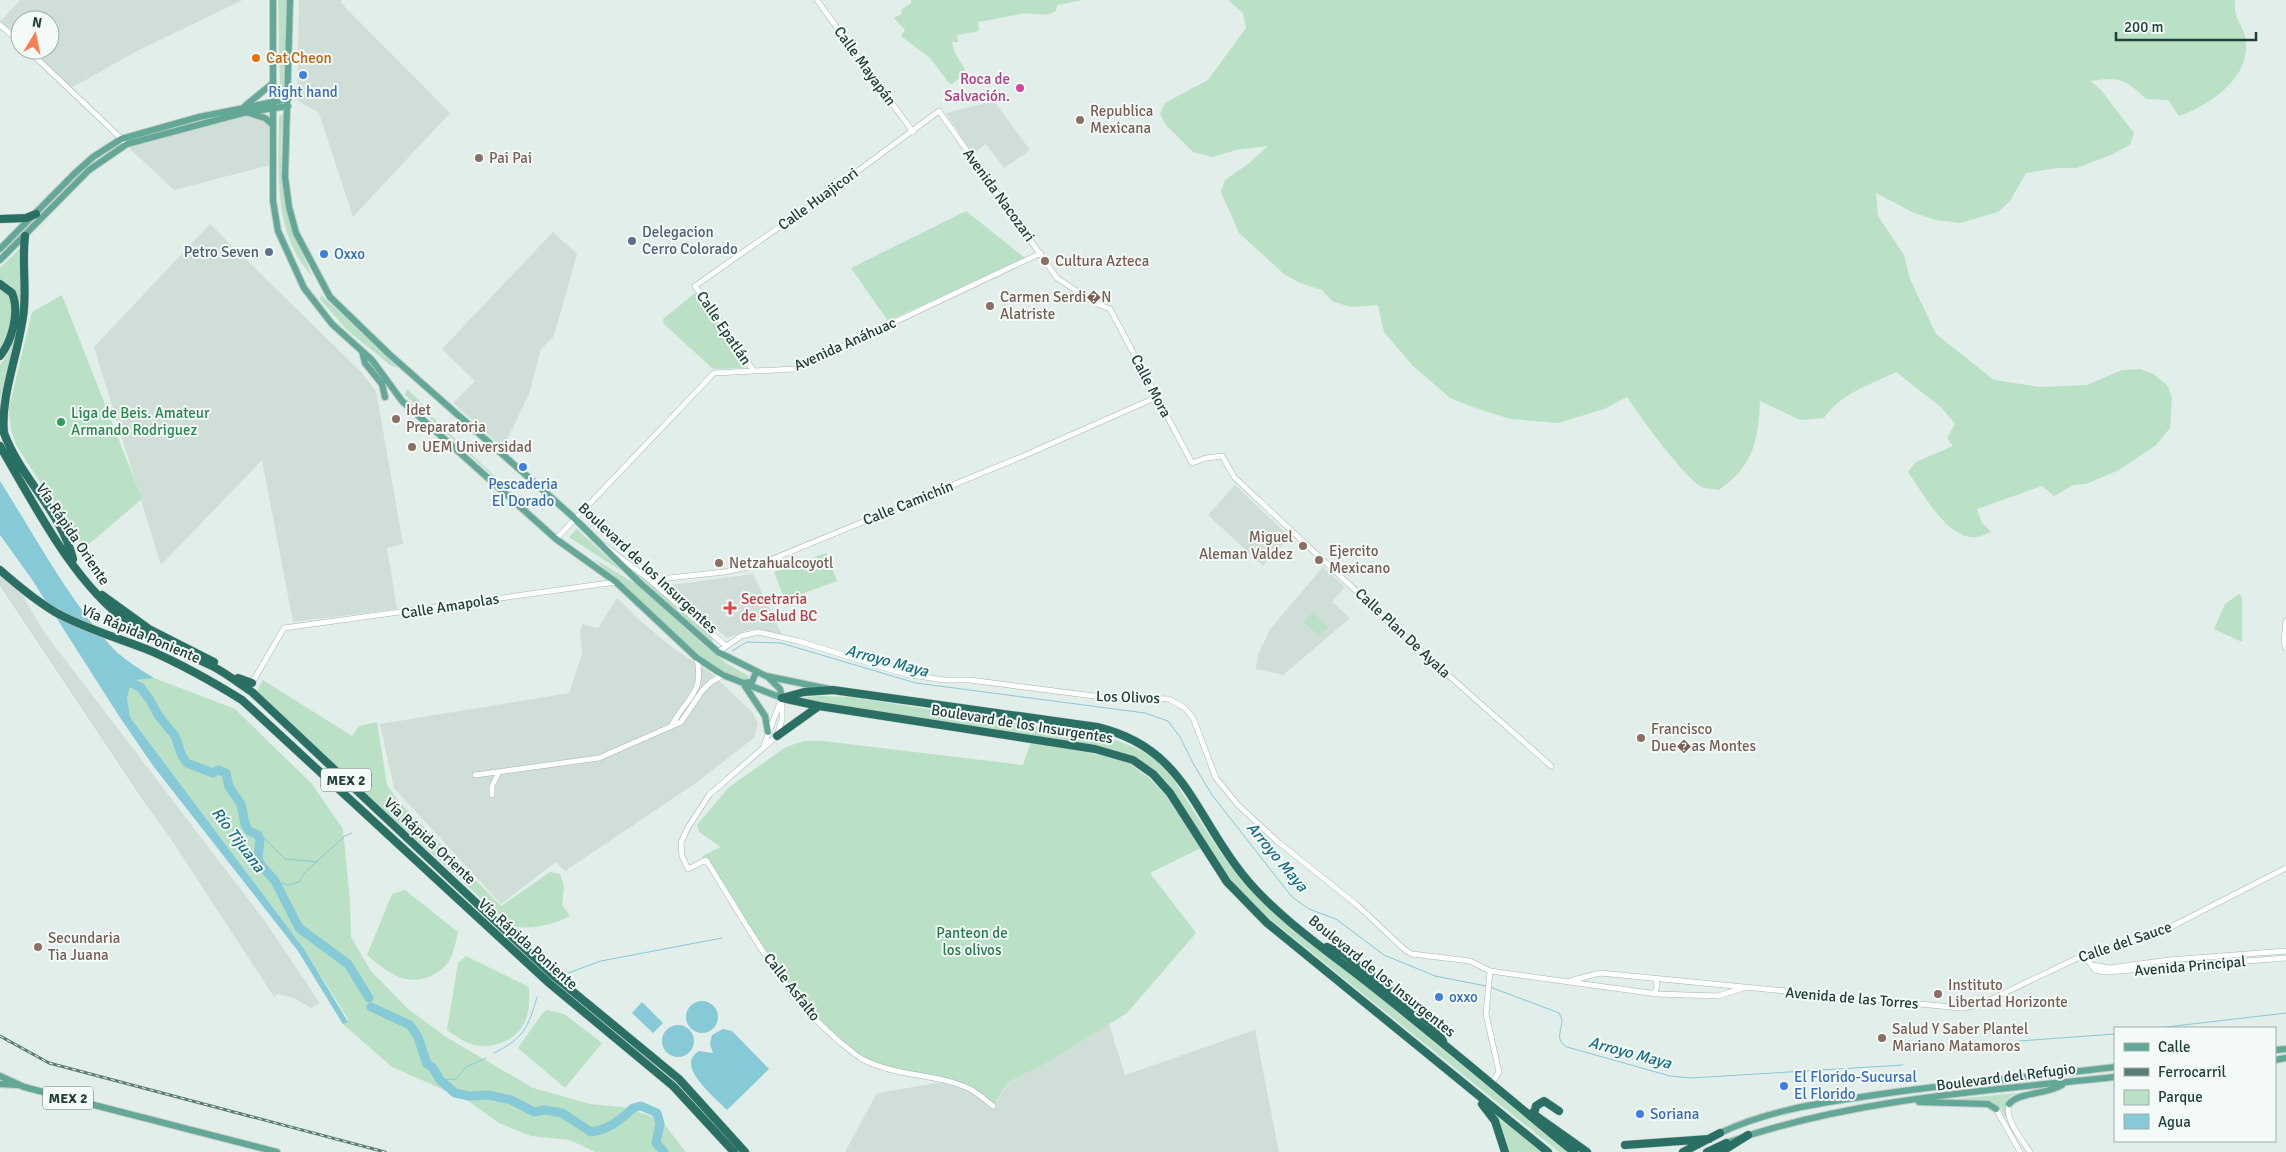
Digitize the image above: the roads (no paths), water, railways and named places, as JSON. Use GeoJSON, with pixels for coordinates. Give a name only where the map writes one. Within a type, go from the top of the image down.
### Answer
{"type":"FeatureCollection","features":[{"type":"Feature","properties":{"kind":"highway"},"geometry":{"type":"LineString","coordinates":[[0,219],[16,219],[36,214]]}},
{"type":"Feature","properties":{"kind":"highway"},"geometry":{"type":"LineString","coordinates":[[25,236],[24,306],[22,323],[4,387],[1,410],[3,431],[12,453],[59,523],[68,542],[74,566]]}},
{"type":"Feature","properties":{"kind":"highway"},"geometry":{"type":"LineString","coordinates":[[0,284],[12,293],[16,311],[5,350],[0,356]]}},
{"type":"Feature","properties":{"kind":"highway","name":"Vía Rápida Oriente"},"geometry":{"type":"LineString","coordinates":[[0,446],[74,566],[92,589],[129,623],[168,646],[212,666],[252,692],[554,976],[679,1079],[745,1152]]}},
{"type":"Feature","properties":{"kind":"highway","name":"Vía Rápida Poniente"},"geometry":{"type":"LineString","coordinates":[[0,570],[34,599],[56,613],[128,642],[206,677],[242,700],[548,982],[673,1086],[734,1152]]}},
{"type":"Feature","properties":{"kind":"highway"},"geometry":{"type":"LineString","coordinates":[[92,589],[116,603],[149,629],[198,652],[242,680],[252,683]]}},
{"type":"Feature","properties":{"kind":"highway"},"geometry":{"type":"LineString","coordinates":[[782,698],[804,692],[833,690]]}},
{"type":"Feature","properties":{"kind":"highway","name":"Boulevard de los Insurgentes"},"geometry":{"type":"LineString","coordinates":[[833,690],[1097,727],[1132,738],[1156,753],[1172,770],[1190,793],[1242,875],[1270,904],[1320,944],[1344,954],[1432,1023],[1448,1047],[1574,1152]]}},
{"type":"Feature","properties":{"kind":"highway","name":"Boulevard de los Insurgentes"},"geometry":{"type":"LineString","coordinates":[[782,698],[819,706],[1095,748],[1133,760],[1153,774],[1170,793],[1216,868],[1239,896],[1267,923],[1548,1152]]}},
{"type":"Feature","properties":{"kind":"highway"},"geometry":{"type":"LineString","coordinates":[[777,736],[819,706]]}},
{"type":"Feature","properties":{"kind":"highway"},"geometry":{"type":"LineString","coordinates":[[1448,1047],[1494,1080],[1534,1114],[1587,1152]]}},
{"type":"Feature","properties":{"kind":"highway"},"geometry":{"type":"LineString","coordinates":[[1441,1065],[1491,1113],[1500,1131],[1505,1152]]}},
{"type":"Feature","properties":{"kind":"highway"},"geometry":{"type":"LineString","coordinates":[[1534,1114],[1536,1106],[1544,1101],[1559,1110]]}},
{"type":"Feature","properties":{"kind":"highway"},"geometry":{"type":"LineString","coordinates":[[1685,1152],[1720,1133]]}},
{"type":"Feature","properties":{"kind":"highway"},"geometry":{"type":"LineString","coordinates":[[1721,1152],[1748,1135]]}},
{"type":"Feature","properties":{"kind":"highway"},"geometry":{"type":"LineString","coordinates":[[1625,1145],[1709,1139]]}},
{"type":"Feature","properties":{"kind":"highway"},"geometry":{"type":"LineString","coordinates":[[1707,1152],[1726,1143]]}},
{"type":"Feature","properties":{"kind":"main road","name":"Boulevard de los Insurgentes"},"geometry":{"type":"LineString","coordinates":[[274,0],[271,178],[278,231],[304,288],[316,305],[332,324],[372,360],[402,401],[556,539],[616,582],[697,658],[723,675],[742,684],[782,698]]}},
{"type":"Feature","properties":{"kind":"main road","name":"Boulevard de los Insurgentes"},"geometry":{"type":"LineString","coordinates":[[290,0],[284,177],[289,207],[304,250],[330,297],[389,354],[575,518],[639,582],[718,652],[766,676],[833,690]]}},
{"type":"Feature","properties":{"kind":"main road"},"geometry":{"type":"LineString","coordinates":[[0,260],[89,170],[127,144],[246,110],[273,83]]}},
{"type":"Feature","properties":{"kind":"main road"},"geometry":{"type":"LineString","coordinates":[[0,249],[74,174],[93,157],[121,138],[288,102]]}},
{"type":"Feature","properties":{"kind":"main road"},"geometry":{"type":"LineString","coordinates":[[246,110],[265,118],[273,125]]}},
{"type":"Feature","properties":{"kind":"main road"},"geometry":{"type":"LineString","coordinates":[[362,350],[366,363],[382,384],[386,396]]}},
{"type":"Feature","properties":{"kind":"main road"},"geometry":{"type":"LineString","coordinates":[[756,672],[752,682],[742,684],[765,716],[768,732]]}},
{"type":"Feature","properties":{"kind":"main road"},"geometry":{"type":"LineString","coordinates":[[766,676],[780,689],[782,698]]}},
{"type":"Feature","properties":{"kind":"main road","name":"Boulevard del Refugio"},"geometry":{"type":"LineString","coordinates":[[1720,1133],[1753,1120],[1808,1105],[1898,1091],[2114,1067]]}},
{"type":"Feature","properties":{"kind":"main road","name":"MEX 2"},"geometry":{"type":"LineString","coordinates":[[0,1076],[17,1085]]}},
{"type":"Feature","properties":{"kind":"main road","name":"Boulevard del Refugio"},"geometry":{"type":"LineString","coordinates":[[1726,1143],[1815,1116],[1908,1101],[2114,1077]]}},
{"type":"Feature","properties":{"kind":"main road"},"geometry":{"type":"LineString","coordinates":[[2008,1104],[2016,1097],[2050,1092],[2065,1083]]}},
{"type":"Feature","properties":{"kind":"main road","name":"MEX 2"},"geometry":{"type":"LineString","coordinates":[[0,1084],[17,1085],[276,1152]]}},
{"type":"Feature","properties":{"kind":"main road"},"geometry":{"type":"LineString","coordinates":[[1908,1101],[1928,1104],[1988,1104],[1996,1109]]}},
{"type":"Feature","properties":{"kind":"street","name":"Calle Mayapán"},"geometry":{"type":"LineString","coordinates":[[817,0],[913,132]]}},
{"type":"Feature","properties":{"kind":"street"},"geometry":{"type":"LineString","coordinates":[[0,25],[10,34]]}},
{"type":"Feature","properties":{"kind":"street"},"geometry":{"type":"LineString","coordinates":[[39,60],[127,144]]}},
{"type":"Feature","properties":{"kind":"street","name":"Calle Huajicori"},"geometry":{"type":"LineString","coordinates":[[695,286],[940,111]]}},
{"type":"Feature","properties":{"kind":"street","name":"Avenida Nacozari"},"geometry":{"type":"LineString","coordinates":[[940,111],[1057,278],[1095,303],[1110,310]]}},
{"type":"Feature","properties":{"kind":"street","name":"Avenida Anáhuac"},"geometry":{"type":"LineString","coordinates":[[556,539],[714,373],[795,369],[1041,253]]}},
{"type":"Feature","properties":{"kind":"street","name":"Calle Epatlán"},"geometry":{"type":"LineString","coordinates":[[695,286],[753,370]]}},
{"type":"Feature","properties":{"kind":"street","name":"Calle Mora"},"geometry":{"type":"LineString","coordinates":[[1110,310],[1192,463],[1206,458],[1222,456]]}},
{"type":"Feature","properties":{"kind":"street","name":"Calle Camichín"},"geometry":{"type":"LineString","coordinates":[[650,580],[724,572],[758,565],[1021,457],[1157,397]]}},
{"type":"Feature","properties":{"kind":"street","name":"Calle Plan De Ayala"},"geometry":{"type":"LineString","coordinates":[[1222,456],[1235,478],[1412,643],[1551,766]]}},
{"type":"Feature","properties":{"kind":"street"},"geometry":{"type":"LineString","coordinates":[[598,542],[650,580],[726,646]]}},
{"type":"Feature","properties":{"kind":"street","name":"Calle Amapolas"},"geometry":{"type":"LineString","coordinates":[[252,683],[284,628],[616,582]]}},
{"type":"Feature","properties":{"kind":"street"},"geometry":{"type":"LineString","coordinates":[[2286,621],[2284,642],[2286,648]]}},
{"type":"Feature","properties":{"kind":"street","name":"Los Olivos"},"geometry":{"type":"LineString","coordinates":[[718,652],[741,636],[758,632],[798,641],[905,674],[944,680],[970,680],[1102,697],[1169,699],[1185,708],[1193,718],[1216,778],[1238,805],[1277,841],[1357,905],[1404,949],[1412,954],[1470,961],[1490,971]]}},
{"type":"Feature","properties":{"kind":"street"},"geometry":{"type":"LineString","coordinates":[[672,725],[699,686],[700,678],[697,658]]}},
{"type":"Feature","properties":{"kind":"street"},"geometry":{"type":"LineString","coordinates":[[475,775],[599,758],[682,722],[702,691],[711,682],[723,675]]}},
{"type":"Feature","properties":{"kind":"street"},"geometry":{"type":"LineString","coordinates":[[764,746],[782,698]]}},
{"type":"Feature","properties":{"kind":"street"},"geometry":{"type":"LineString","coordinates":[[764,746],[777,736],[782,719],[782,698]]}},
{"type":"Feature","properties":{"kind":"street","name":"Calle Asfalto"},"geometry":{"type":"LineString","coordinates":[[764,746],[709,795],[686,829],[681,843],[682,856],[688,869],[706,860],[797,999],[828,1032],[862,1059],[898,1073],[949,1081],[970,1089],[993,1106]]}},
{"type":"Feature","properties":{"kind":"street"},"geometry":{"type":"LineString","coordinates":[[492,795],[492,786],[499,772]]}},
{"type":"Feature","properties":{"kind":"street","name":"Calle del Sauce"},"geometry":{"type":"LineString","coordinates":[[1962,1008],[1979,1005],[2084,955],[2159,933],[2286,868]]}},
{"type":"Feature","properties":{"kind":"street","name":"Avenida Principal"},"geometry":{"type":"LineString","coordinates":[[2095,967],[2127,966],[2169,960],[2286,951]]}},
{"type":"Feature","properties":{"kind":"street"},"geometry":{"type":"LineString","coordinates":[[2084,955],[2095,967]]}},
{"type":"Feature","properties":{"kind":"street","name":"Avenida Principal"},"geometry":{"type":"LineString","coordinates":[[2095,967],[2100,972],[2128,972],[2286,958]]}},
{"type":"Feature","properties":{"kind":"street"},"geometry":{"type":"LineString","coordinates":[[1490,971],[1486,1014],[1499,1072],[1494,1080]]}},
{"type":"Feature","properties":{"kind":"street","name":"Avenida de las Torres"},"geometry":{"type":"LineString","coordinates":[[1490,971],[1654,994],[1714,996],[1743,988]]}},
{"type":"Feature","properties":{"kind":"street","name":"Avenida de las Torres"},"geometry":{"type":"LineString","coordinates":[[1567,982],[1600,973],[1962,1008]]}},
{"type":"Feature","properties":{"kind":"street"},"geometry":{"type":"LineString","coordinates":[[1654,994],[1657,987],[1656,979]]}},
{"type":"Feature","properties":{"kind":"street"},"geometry":{"type":"LineString","coordinates":[[2008,1104],[2007,1109],[2016,1132],[2030,1152]]}},
{"type":"Feature","properties":{"kind":"street"},"geometry":{"type":"LineString","coordinates":[[1996,1109],[2020,1152]]}},
{"type":"Feature","properties":{"kind":"water"},"geometry":{"type":"Polygon","coordinates":[[[0,481],[51,565],[94,626],[119,654],[154,678],[136,680],[131,683],[127,698],[130,717],[304,949],[348,1022],[343,1024],[298,951],[154,767],[119,716],[31,578],[0,535],[0,481]]]}},
{"type":"Feature","properties":{"kind":"water"},"geometry":{"type":"Polygon","coordinates":[[[702,1001],[708,1002],[713,1006],[717,1011],[717,1023],[713,1028],[708,1032],[702,1033],[696,1032],[691,1028],[687,1023],[686,1017],[687,1011],[691,1006],[696,1002],[702,1001]]]}},
{"type":"Feature","properties":{"kind":"water"},"geometry":{"type":"Polygon","coordinates":[[[642,1002],[663,1023],[653,1033],[632,1013],[642,1002]]]}},
{"type":"Feature","properties":{"kind":"water"},"geometry":{"type":"Polygon","coordinates":[[[678,1025],[684,1026],[689,1030],[693,1035],[693,1047],[689,1052],[684,1056],[678,1057],[672,1056],[667,1052],[663,1047],[662,1041],[663,1035],[667,1030],[672,1026],[678,1025]]]}},
{"type":"Feature","properties":{"kind":"water"},"geometry":{"type":"Polygon","coordinates":[[[723,1029],[732,1031],[769,1069],[727,1110],[706,1090],[694,1073],[691,1065],[693,1057],[699,1051],[713,1053],[710,1044],[712,1035],[723,1029]]]}},
{"type":"Feature","properties":{"kind":"waterway","name":"Arroyo Maya"},"geometry":{"type":"LineString","coordinates":[[732,651],[747,642],[781,643],[916,683],[1145,713],[1168,721],[1180,737],[1212,795],[1292,897],[1309,909],[1336,919],[1384,955],[1435,976],[1486,986]]}},
{"type":"Feature","properties":{"kind":"waterway","name":"Río Tijuana"},"geometry":{"type":"LineString","coordinates":[[122,677],[141,688],[158,715],[175,736],[182,756],[187,763],[213,773],[218,770],[226,773],[229,787],[241,804],[245,824],[249,831],[258,835],[260,840],[258,858],[260,864],[275,881],[299,928],[348,964],[369,998]]}},
{"type":"Feature","properties":{"kind":"waterway","name":"Arroyo Maya"},"geometry":{"type":"LineString","coordinates":[[275,881],[288,885],[299,882],[304,873],[345,836],[352,833]]}},
{"type":"Feature","properties":{"kind":"waterway"},"geometry":{"type":"LineString","coordinates":[[258,835],[264,838],[285,859],[318,862]]}},
{"type":"Feature","properties":{"kind":"waterway"},"geometry":{"type":"LineString","coordinates":[[560,976],[601,961],[722,938]]}},
{"type":"Feature","properties":{"kind":"waterway","name":"Arroyo Maya"},"geometry":{"type":"LineString","coordinates":[[1490,987],[1559,1013],[1562,1019],[1560,1038],[1567,1047],[1670,1076],[1691,1078],[1903,1065]]}},
{"type":"Feature","properties":{"kind":"waterway"},"geometry":{"type":"LineString","coordinates":[[494,1053],[512,1042],[523,1031],[531,1017],[537,997]]}},
{"type":"Feature","properties":{"kind":"waterway","name":"Río Tijuana"},"geometry":{"type":"LineString","coordinates":[[371,1007],[410,1025],[418,1037],[427,1064],[433,1068],[440,1080],[455,1093],[469,1096],[489,1095],[511,1100],[534,1112],[545,1110],[562,1113],[591,1132],[609,1127],[633,1108],[641,1106],[657,1113],[660,1124],[656,1143],[664,1152]]}},
{"type":"Feature","properties":{"kind":"waterway","name":"Arroyo Maya"},"geometry":{"type":"LineString","coordinates":[[2167,1027],[2286,1013]]}},
{"type":"Feature","properties":{"kind":"waterway","name":"Arroyo Maya"},"geometry":{"type":"LineString","coordinates":[[2019,1041],[2114,1034]]}},
{"type":"Feature","properties":{"kind":"waterway"},"geometry":{"type":"LineString","coordinates":[[440,1080],[456,1079],[466,1067],[486,1058]]}},
{"type":"Feature","properties":{"kind":"railway"},"geometry":{"type":"LineString","coordinates":[[0,1036],[49,1063],[385,1152]]}},
{"type":"Feature","properties":{"kind":"place","name":"Cat Cheon"},"geometry":{"type":"Point","coordinates":[256,58]}},
{"type":"Feature","properties":{"kind":"place","name":"Right hand"},"geometry":{"type":"Point","coordinates":[303,75]}},
{"type":"Feature","properties":{"kind":"place","name":"Roca de Salvación."},"geometry":{"type":"Point","coordinates":[1020,88]}},
{"type":"Feature","properties":{"kind":"place","name":"Republica Mexicana"},"geometry":{"type":"Point","coordinates":[1080,120]}},
{"type":"Feature","properties":{"kind":"place","name":"Pai Pai"},"geometry":{"type":"Point","coordinates":[479,158]}},
{"type":"Feature","properties":{"kind":"place","name":"Delegacion Cerro Colorado"},"geometry":{"type":"Point","coordinates":[632,241]}},
{"type":"Feature","properties":{"kind":"place","name":"Petro Seven"},"geometry":{"type":"Point","coordinates":[269,252]}},
{"type":"Feature","properties":{"kind":"place","name":"Oxxo"},"geometry":{"type":"Point","coordinates":[324,254]}},
{"type":"Feature","properties":{"kind":"place","name":"Cultura Azteca"},"geometry":{"type":"Point","coordinates":[1045,261]}},
{"type":"Feature","properties":{"kind":"place","name":"Carmen Serdi�N Alatriste"},"geometry":{"type":"Point","coordinates":[990,306]}},
{"type":"Feature","properties":{"kind":"place","name":"Idet Preparatoria"},"geometry":{"type":"Point","coordinates":[396,419]}},
{"type":"Feature","properties":{"kind":"place","name":"Liga de Beis. Amateur Armando Rodriguez"},"geometry":{"type":"Point","coordinates":[61,422]}},
{"type":"Feature","properties":{"kind":"place","name":"UEM Universidad"},"geometry":{"type":"Point","coordinates":[412,447]}},
{"type":"Feature","properties":{"kind":"place","name":"Pescaderia El Dorado"},"geometry":{"type":"Point","coordinates":[523,467]}},
{"type":"Feature","properties":{"kind":"place","name":"Miguel Aleman Valdez"},"geometry":{"type":"Point","coordinates":[1303,546]}},
{"type":"Feature","properties":{"kind":"place","name":"Ejercito Mexicano"},"geometry":{"type":"Point","coordinates":[1319,560]}},
{"type":"Feature","properties":{"kind":"place","name":"Netzahualcoyotl"},"geometry":{"type":"Point","coordinates":[719,563]}},
{"type":"Feature","properties":{"kind":"place","name":"Secetraria de Salud BC"},"geometry":{"type":"Point","coordinates":[730,608]}},
{"type":"Feature","properties":{"kind":"place","name":"Francisco Due�as Montes"},"geometry":{"type":"Point","coordinates":[1641,738]}},
{"type":"Feature","properties":{"kind":"place","name":"Secundaria Tia Juana"},"geometry":{"type":"Point","coordinates":[38,947]}},
{"type":"Feature","properties":{"kind":"place","name":"Instituto Libertad Horizonte"},"geometry":{"type":"Point","coordinates":[1938,994]}},
{"type":"Feature","properties":{"kind":"place","name":"oxxo"},"geometry":{"type":"Point","coordinates":[1439,997]}},
{"type":"Feature","properties":{"kind":"place","name":"Salud Y Saber Plantel Mariano Matamoros"},"geometry":{"type":"Point","coordinates":[1882,1038]}},
{"type":"Feature","properties":{"kind":"place","name":"El Florido-Sucursal El Florido"},"geometry":{"type":"Point","coordinates":[1784,1086]}},
{"type":"Feature","properties":{"kind":"place","name":"Soriana"},"geometry":{"type":"Point","coordinates":[1640,1114]}},
{"type":"Feature","properties":{"kind":"park label","name":"Panteon de los olivos"},"geometry":{"type":"Point","coordinates":[972,942]}}]}
